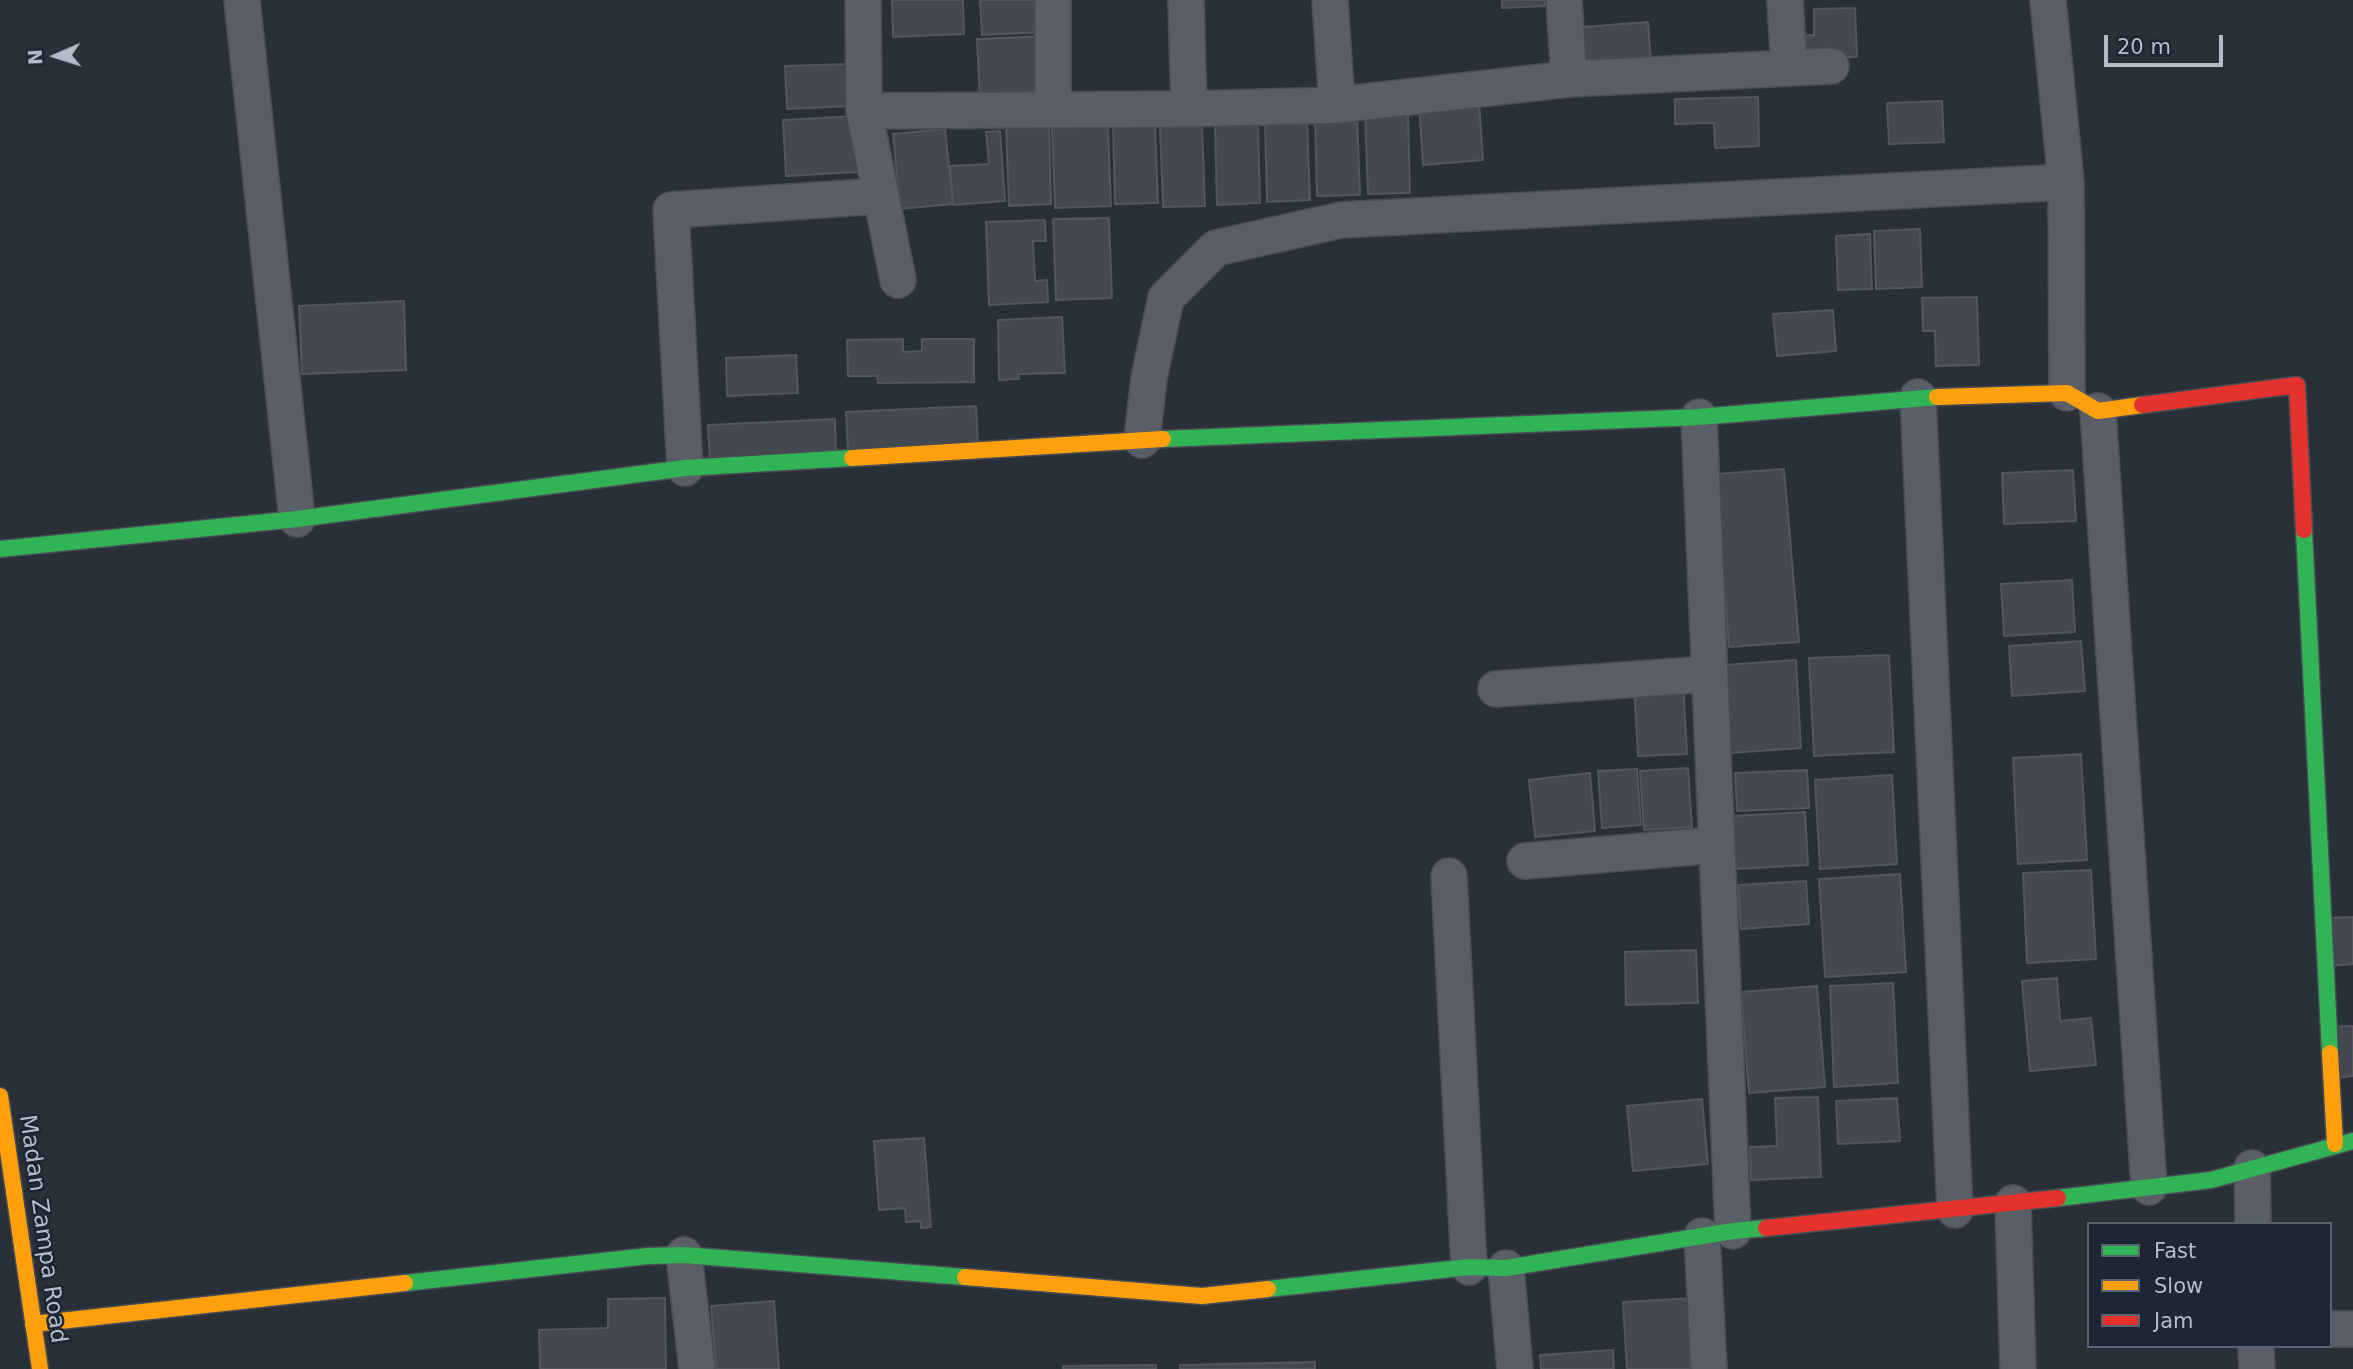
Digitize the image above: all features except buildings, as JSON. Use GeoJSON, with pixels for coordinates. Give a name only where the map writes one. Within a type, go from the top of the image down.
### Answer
{"type":"FeatureCollection","features":[{"type":"Feature","properties":{"kind":"street"},"geometry":{"type":"LineString","coordinates":[[242,0],[297,519]]}},
{"type":"Feature","properties":{"kind":"street"},"geometry":{"type":"LineString","coordinates":[[863,0],[863,111],[898,280]]}},
{"type":"Feature","properties":{"kind":"street"},"geometry":{"type":"LineString","coordinates":[[1053,0],[1054,108]]}},
{"type":"Feature","properties":{"kind":"street"},"geometry":{"type":"LineString","coordinates":[[1186,0],[1189,109]]}},
{"type":"Feature","properties":{"kind":"street"},"geometry":{"type":"LineString","coordinates":[[1330,0],[1337,105]]}},
{"type":"Feature","properties":{"kind":"street"},"geometry":{"type":"LineString","coordinates":[[1564,0],[1569,79]]}},
{"type":"Feature","properties":{"kind":"street"},"geometry":{"type":"LineString","coordinates":[[1784,0],[1789,68]]}},
{"type":"Feature","properties":{"kind":"street"},"geometry":{"type":"LineString","coordinates":[[2048,0],[2067,182],[2067,393]]}},
{"type":"Feature","properties":{"kind":"street"},"geometry":{"type":"LineString","coordinates":[[863,111],[1189,109],[1337,105],[1569,79],[1831,66]]}},
{"type":"Feature","properties":{"kind":"street"},"geometry":{"type":"LineString","coordinates":[[1142,440],[1149,378],[1166,298],[1216,248],[1341,220],[2067,182]]}},
{"type":"Feature","properties":{"kind":"street"},"geometry":{"type":"LineString","coordinates":[[685,468],[671,210],[879,196]]}},
{"type":"Feature","properties":{"kind":"street"},"geometry":{"type":"LineString","coordinates":[[0,549],[297,519],[685,468],[1142,440],[1699,417],[1918,397],[2067,393],[2098,411],[2297,385],[2335,1144]]}},
{"type":"Feature","properties":{"kind":"street"},"geometry":{"type":"LineString","coordinates":[[1918,397],[1955,1210]]}},
{"type":"Feature","properties":{"kind":"street"},"geometry":{"type":"LineString","coordinates":[[2098,411],[2149,1187]]}},
{"type":"Feature","properties":{"kind":"street"},"geometry":{"type":"LineString","coordinates":[[1699,417],[1716,845],[1717,1233],[1709,1369]]}},
{"type":"Feature","properties":{"kind":"street"},"geometry":{"type":"LineString","coordinates":[[1496,689],[1710,674]]}},
{"type":"Feature","properties":{"kind":"street"},"geometry":{"type":"LineString","coordinates":[[1525,861],[1716,845]]}},
{"type":"Feature","properties":{"kind":"street"},"geometry":{"type":"LineString","coordinates":[[1449,876],[1469,1267]]}},
{"type":"Feature","properties":{"kind":"street","name":"Madan Zampa Road"},"geometry":{"type":"LineString","coordinates":[[0,1096],[40,1369]]}},
{"type":"Feature","properties":{"kind":"street"},"geometry":{"type":"LineString","coordinates":[[33,1324],[635,1258],[684,1255],[1202,1296],[1469,1267],[1506,1269],[1717,1233],[1955,1210],[2211,1180],[2353,1141]]}},
{"type":"Feature","properties":{"kind":"street"},"geometry":{"type":"LineString","coordinates":[[2252,1168],[2253,1222]]}},
{"type":"Feature","properties":{"kind":"street"},"geometry":{"type":"LineString","coordinates":[[2013,1203],[2018,1369]]}},
{"type":"Feature","properties":{"kind":"street"},"geometry":{"type":"LineString","coordinates":[[684,1255],[697,1369]]}},
{"type":"Feature","properties":{"kind":"street"},"geometry":{"type":"LineString","coordinates":[[1506,1269],[1515,1369]]}},
{"type":"Feature","properties":{"kind":"street"},"geometry":{"type":"LineString","coordinates":[[2332,1329],[2353,1329]]}},
{"type":"Feature","properties":{"kind":"street"},"geometry":{"type":"LineString","coordinates":[[2256,1348],[2257,1369]]}},
{"type":"Feature","properties":{"kind":"traffic: fast"},"geometry":{"type":"LineString","coordinates":[[1163,439],[1699,417],[1937,397]]}},
{"type":"Feature","properties":{"kind":"traffic: fast"},"geometry":{"type":"LineString","coordinates":[[0,549],[297,519],[685,468],[852,458]]}},
{"type":"Feature","properties":{"kind":"traffic: fast"},"geometry":{"type":"LineString","coordinates":[[2304,530],[2330,1053]]}},
{"type":"Feature","properties":{"kind":"traffic: fast"},"geometry":{"type":"LineString","coordinates":[[2058,1198],[2211,1180],[2353,1141]]}},
{"type":"Feature","properties":{"kind":"traffic: fast"},"geometry":{"type":"LineString","coordinates":[[1268,1289],[1469,1267],[1506,1268],[1766,1228]]}},
{"type":"Feature","properties":{"kind":"traffic: fast"},"geometry":{"type":"LineString","coordinates":[[405,1283],[648,1256],[684,1255],[965,1277]]}},
{"type":"Feature","properties":{"kind":"traffic: slow"},"geometry":{"type":"LineString","coordinates":[[1937,397],[2067,393],[2098,411],[2142,405]]}},
{"type":"Feature","properties":{"kind":"traffic: slow"},"geometry":{"type":"LineString","coordinates":[[852,458],[1163,439]]}},
{"type":"Feature","properties":{"kind":"traffic: slow"},"geometry":{"type":"LineString","coordinates":[[2330,1053],[2335,1144]]}},
{"type":"Feature","properties":{"kind":"traffic: slow"},"geometry":{"type":"LineString","coordinates":[[0,1096],[40,1369]]}},
{"type":"Feature","properties":{"kind":"traffic: slow"},"geometry":{"type":"LineString","coordinates":[[965,1277],[1202,1296],[1268,1289]]}},
{"type":"Feature","properties":{"kind":"traffic: slow"},"geometry":{"type":"LineString","coordinates":[[33,1324],[405,1283]]}},
{"type":"Feature","properties":{"kind":"traffic: jam"},"geometry":{"type":"LineString","coordinates":[[2142,405],[2297,385],[2304,530]]}},
{"type":"Feature","properties":{"kind":"traffic: jam"},"geometry":{"type":"LineString","coordinates":[[1766,1228],[2058,1198]]}}]}
